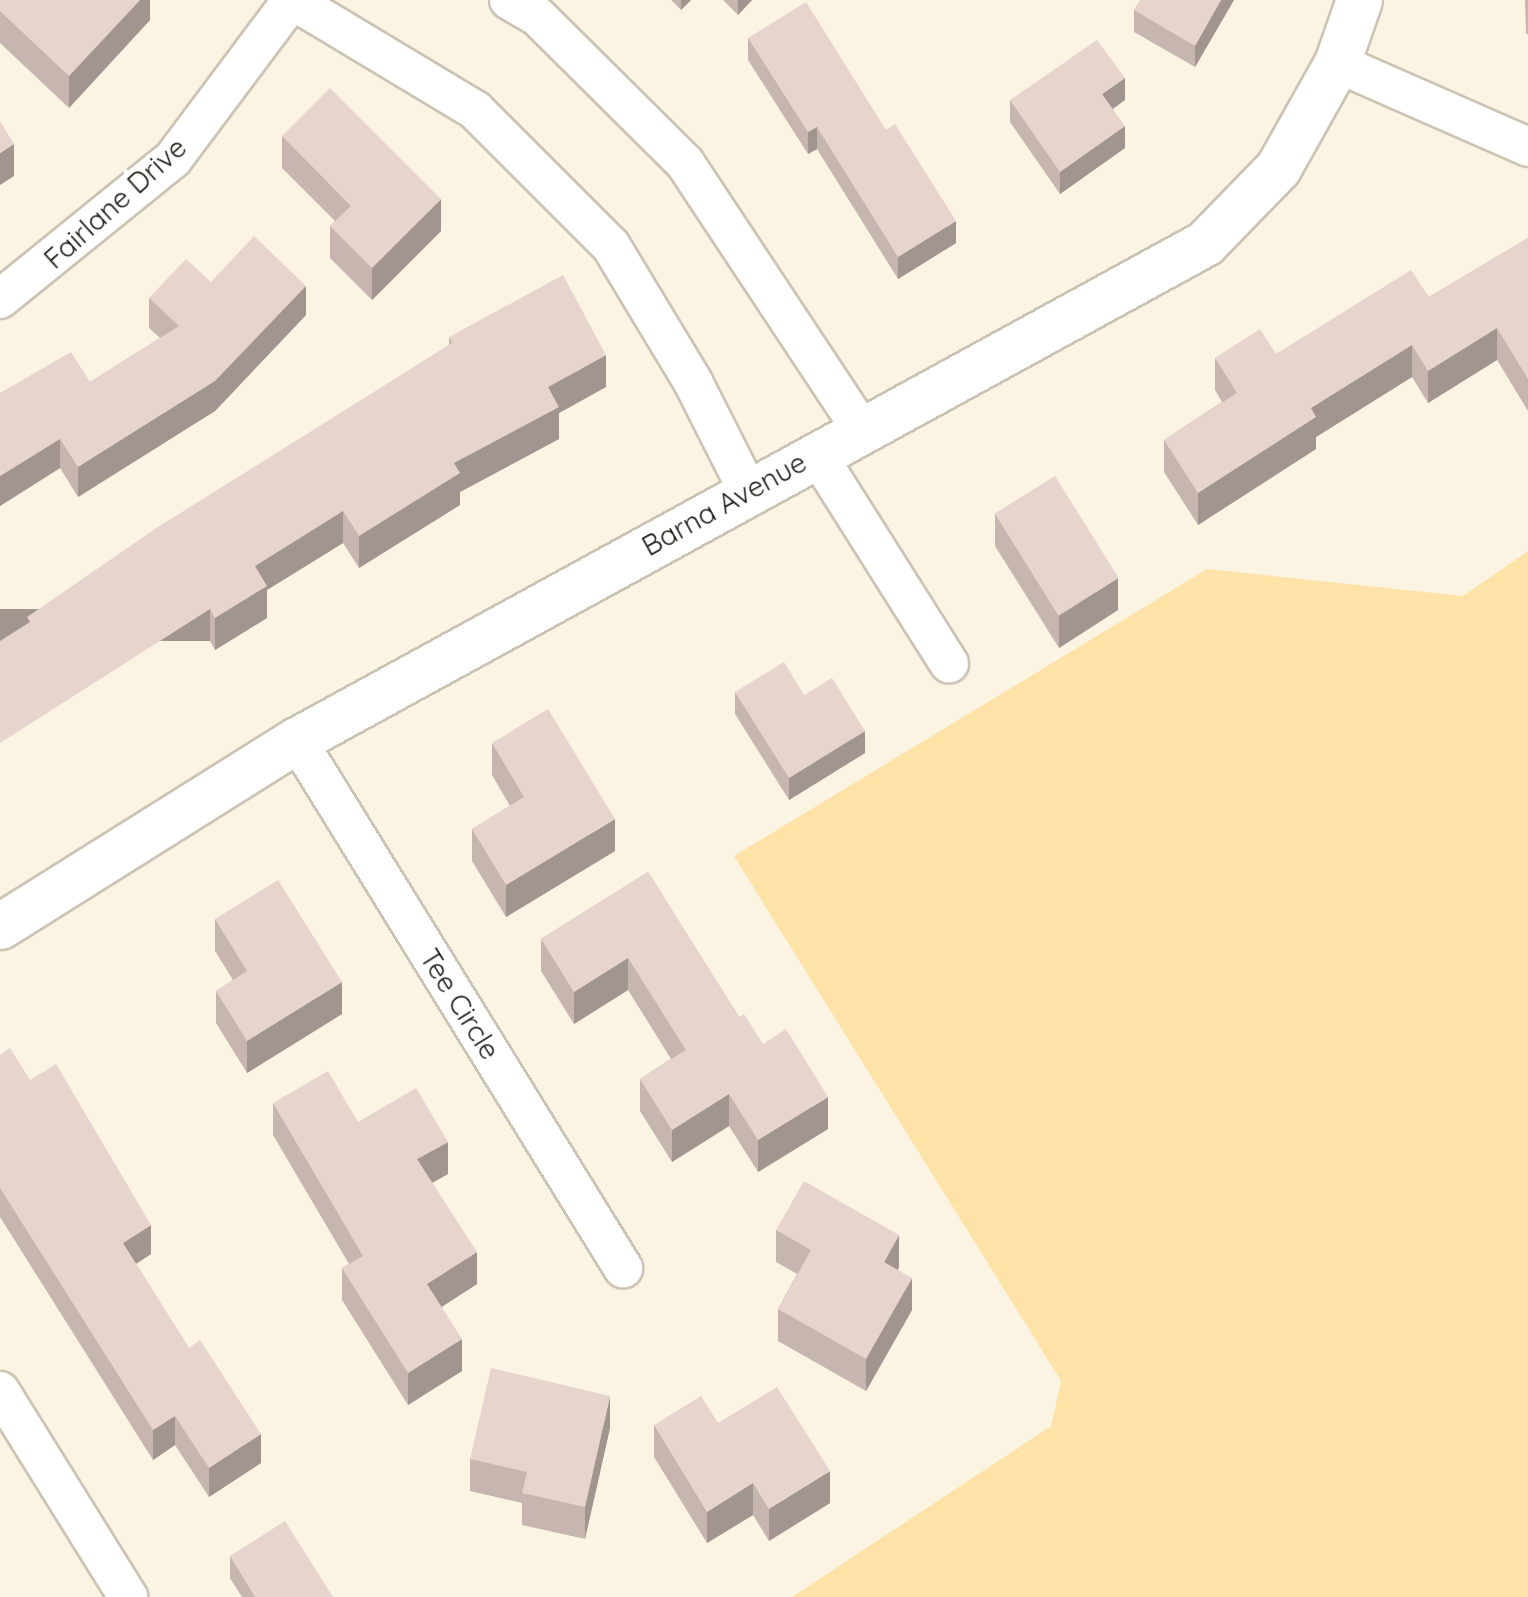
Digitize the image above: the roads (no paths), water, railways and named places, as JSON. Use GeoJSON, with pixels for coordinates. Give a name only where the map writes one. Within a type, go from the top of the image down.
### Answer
{"type":"FeatureCollection","features":[{"type":"Feature","properties":{"kind":"street"},"geometry":{"type":"LineString","coordinates":[[292,0],[475,110],[611,246],[693,382],[748,491]]}},
{"type":"Feature","properties":{"kind":"street","name":"Fairlane Drive"},"geometry":{"type":"LineString","coordinates":[[0,299],[173,159],[292,0]]}},
{"type":"Feature","properties":{"kind":"street"},"geometry":{"type":"LineString","coordinates":[[509,0],[537,16],[685,163],[861,429]]}},
{"type":"Feature","properties":{"kind":"street","name":"Barna Avenue"},"geometry":{"type":"LineString","coordinates":[[0,926],[297,740],[1205,242],[1278,168],[1337,63],[1358,0]]}},
{"type":"Feature","properties":{"kind":"street"},"geometry":{"type":"LineString","coordinates":[[1337,63],[1528,146]]}},
{"type":"Feature","properties":{"kind":"street"},"geometry":{"type":"LineString","coordinates":[[816,453],[949,663]]}},
{"type":"Feature","properties":{"kind":"street","name":"Tee Circle"},"geometry":{"type":"LineString","coordinates":[[297,740],[623,1268]]}},
{"type":"Feature","properties":{"kind":"street"},"geometry":{"type":"LineString","coordinates":[[0,1391],[128,1597]]}}]}
